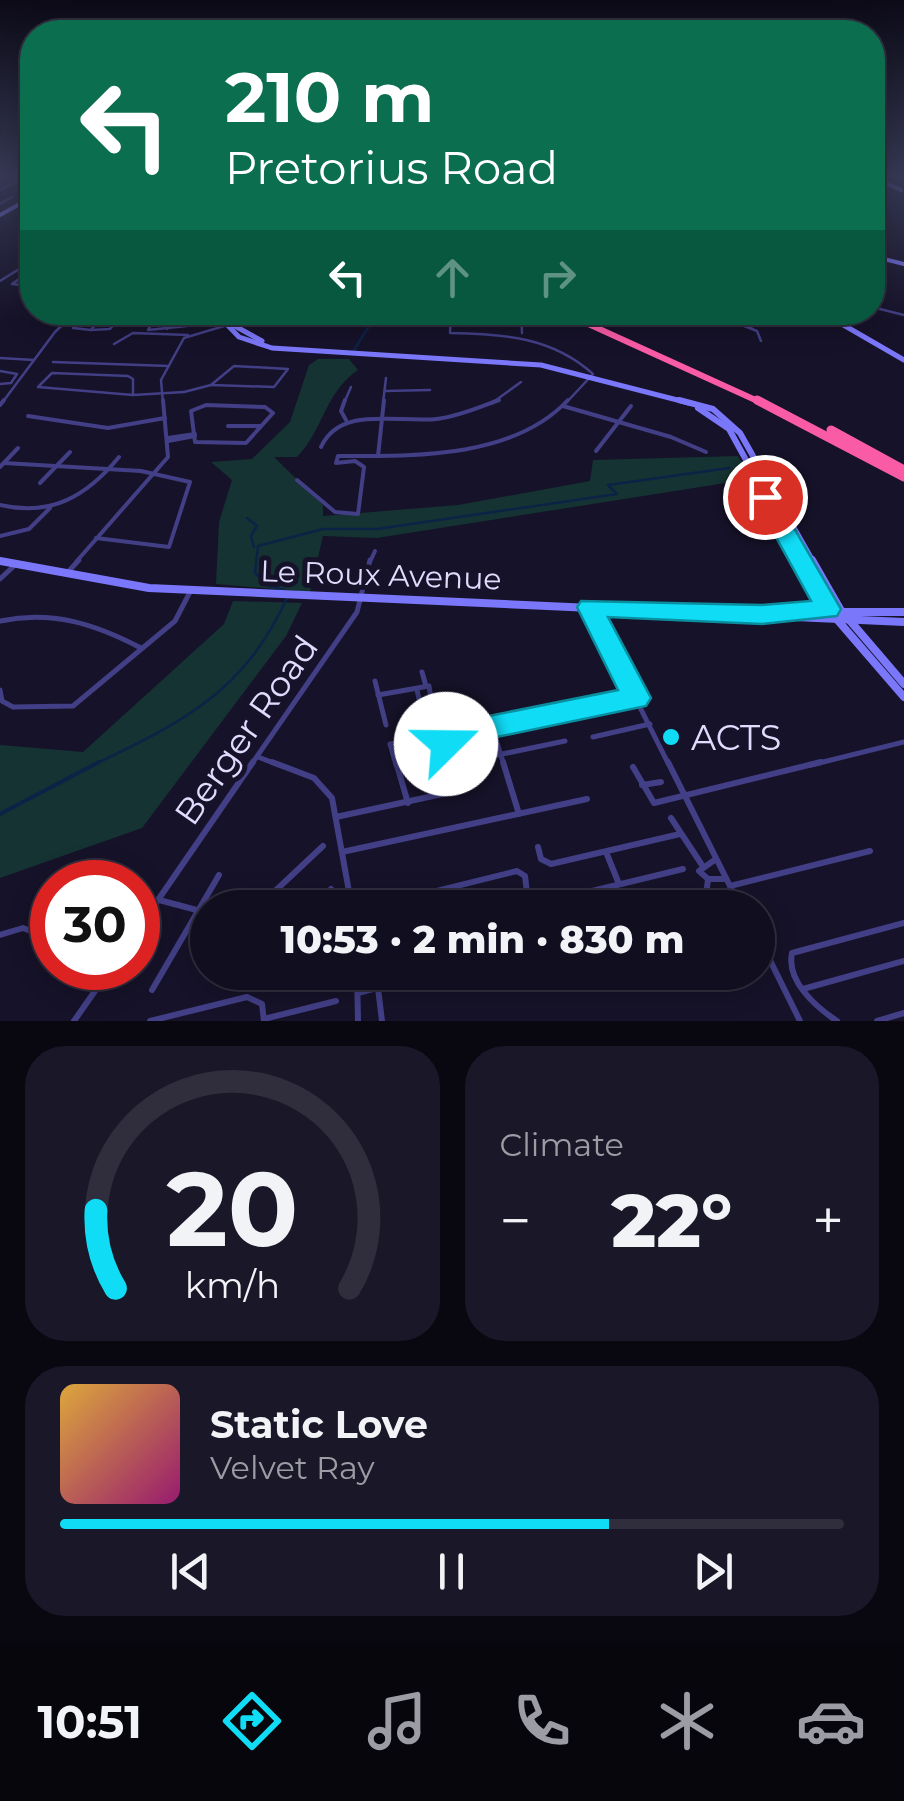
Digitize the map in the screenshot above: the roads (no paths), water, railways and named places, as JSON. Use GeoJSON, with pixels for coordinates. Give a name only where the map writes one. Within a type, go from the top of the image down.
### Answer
{"type":"FeatureCollection","features":[{"type":"Feature","properties":{"kind":"highway"},"geometry":{"type":"LineString","coordinates":[[592,325],[712,377],[904,474]]}},
{"type":"Feature","properties":{"kind":"highway"},"geometry":{"type":"LineString","coordinates":[[604,325],[718,374],[904,474]]}},
{"type":"Feature","properties":{"kind":"main road"},"geometry":{"type":"LineString","coordinates":[[228,325],[256,344],[318,353],[523,364],[589,374],[701,404],[732,422],[840,609],[904,684]]}},
{"type":"Feature","properties":{"kind":"main road"},"geometry":{"type":"LineString","coordinates":[[845,325],[904,357]]}},
{"type":"Feature","properties":{"kind":"main road"},"geometry":{"type":"LineString","coordinates":[[850,325],[904,357]]}},
{"type":"Feature","properties":{"kind":"main road"},"geometry":{"type":"LineString","coordinates":[[523,364],[589,374],[694,406],[723,422],[828,609],[904,696]]}},
{"type":"Feature","properties":{"kind":"main road","name":"Le Roux Avenue"},"geometry":{"type":"LineString","coordinates":[[0,560],[64,576],[192,590],[904,622]]}},
{"type":"Feature","properties":{"kind":"main road","name":"Le Roux Avenue"},"geometry":{"type":"LineString","coordinates":[[762,614],[828,609],[904,612]]}},
{"type":"Feature","properties":{"kind":"street"},"geometry":{"type":"LineString","coordinates":[[0,405],[67,325]]}},
{"type":"Feature","properties":{"kind":"street"},"geometry":{"type":"LineString","coordinates":[[74,325],[73,328],[108,330],[114,325]]}},
{"type":"Feature","properties":{"kind":"street"},"geometry":{"type":"LineString","coordinates":[[91,330],[95,325]]}},
{"type":"Feature","properties":{"kind":"street"},"geometry":{"type":"LineString","coordinates":[[151,325],[148,330],[188,325]]}},
{"type":"Feature","properties":{"kind":"street"},"geometry":{"type":"LineString","coordinates":[[114,344],[133,333],[188,335],[228,325]]}},
{"type":"Feature","properties":{"kind":"street"},"geometry":{"type":"LineString","coordinates":[[296,480],[335,512],[359,514],[364,466],[356,462],[336,463],[338,456],[458,453],[541,425],[589,374],[522,334],[450,333],[450,325]]}},
{"type":"Feature","properties":{"kind":"street"},"geometry":{"type":"LineString","coordinates":[[521,325],[522,334]]}},
{"type":"Feature","properties":{"kind":"street"},"geometry":{"type":"LineString","coordinates":[[743,325],[757,330],[761,341]]}},
{"type":"Feature","properties":{"kind":"street"},"geometry":{"type":"LineString","coordinates":[[749,327],[754,325]]}},
{"type":"Feature","properties":{"kind":"street"},"geometry":{"type":"LineString","coordinates":[[64,576],[168,457],[161,380],[188,335]]}},
{"type":"Feature","properties":{"kind":"street"},"geometry":{"type":"LineString","coordinates":[[0,359],[34,362]]}},
{"type":"Feature","properties":{"kind":"street"},"geometry":{"type":"LineString","coordinates":[[53,362],[169,366]]}},
{"type":"Feature","properties":{"kind":"street"},"geometry":{"type":"LineString","coordinates":[[133,396],[133,379],[126,376],[52,373],[38,387],[133,396],[184,392],[211,385],[274,387],[288,369],[234,366],[211,385]]}},
{"type":"Feature","properties":{"kind":"street"},"geometry":{"type":"LineString","coordinates":[[0,371],[18,374],[11,383],[0,384]]}},
{"type":"Feature","properties":{"kind":"street"},"geometry":{"type":"LineString","coordinates":[[378,456],[386,378]]}},
{"type":"Feature","properties":{"kind":"street"},"geometry":{"type":"LineString","coordinates":[[320,447],[329,429],[346,420],[450,416],[498,401],[521,382]]}},
{"type":"Feature","properties":{"kind":"street"},"geometry":{"type":"LineString","coordinates":[[346,420],[341,411],[352,387]]}},
{"type":"Feature","properties":{"kind":"street"},"geometry":{"type":"LineString","coordinates":[[384,391],[430,390]]}},
{"type":"Feature","properties":{"kind":"street"},"geometry":{"type":"LineString","coordinates":[[202,405],[270,408],[273,413],[240,446],[200,445],[195,435],[191,412],[202,405]]}},
{"type":"Feature","properties":{"kind":"street"},"geometry":{"type":"LineString","coordinates":[[563,406],[706,452]]}},
{"type":"Feature","properties":{"kind":"street"},"geometry":{"type":"LineString","coordinates":[[596,451],[631,406]]}},
{"type":"Feature","properties":{"kind":"street"},"geometry":{"type":"LineString","coordinates":[[28,416],[108,428],[165,418]]}},
{"type":"Feature","properties":{"kind":"street"},"geometry":{"type":"LineString","coordinates":[[228,426],[261,426]]}},
{"type":"Feature","properties":{"kind":"street"},"geometry":{"type":"LineString","coordinates":[[168,440],[195,435]]}},
{"type":"Feature","properties":{"kind":"street"},"geometry":{"type":"LineString","coordinates":[[2,465],[18,448]]}},
{"type":"Feature","properties":{"kind":"street"},"geometry":{"type":"LineString","coordinates":[[40,484],[70,452]]}},
{"type":"Feature","properties":{"kind":"street"},"geometry":{"type":"LineString","coordinates":[[0,505],[25,510],[50,508],[85,494],[119,457]]}},
{"type":"Feature","properties":{"kind":"street"},"geometry":{"type":"LineString","coordinates":[[2,465],[155,473],[186,479],[190,484],[172,544],[160,548],[96,538]]}},
{"type":"Feature","properties":{"kind":"street"},"geometry":{"type":"LineString","coordinates":[[0,536],[21,533],[42,519],[50,508]]}},
{"type":"Feature","properties":{"kind":"street","name":"Berger Road"},"geometry":{"type":"LineString","coordinates":[[160,896],[366,598],[370,558],[375,551]]}},
{"type":"Feature","properties":{"kind":"street"},"geometry":{"type":"LineString","coordinates":[[0,579],[16,565]]}},
{"type":"Feature","properties":{"kind":"street"},"geometry":{"type":"LineString","coordinates":[[0,690],[2,701],[13,707],[68,708],[180,616],[192,590]]}},
{"type":"Feature","properties":{"kind":"street"},"geometry":{"type":"LineString","coordinates":[[590,607],[732,890]]}},
{"type":"Feature","properties":{"kind":"street"},"geometry":{"type":"LineString","coordinates":[[0,620],[26,613],[57,616],[104,628],[141,648]]}},
{"type":"Feature","properties":{"kind":"street"},"geometry":{"type":"LineString","coordinates":[[336,817],[438,798],[450,789],[448,738],[436,728],[422,672]]}},
{"type":"Feature","properties":{"kind":"street"},"geometry":{"type":"LineString","coordinates":[[375,681],[386,725]]}},
{"type":"Feature","properties":{"kind":"street"},"geometry":{"type":"LineString","coordinates":[[378,695],[427,686]]}},
{"type":"Feature","properties":{"kind":"street"},"geometry":{"type":"LineString","coordinates":[[417,688],[420,703],[434,712]]}},
{"type":"Feature","properties":{"kind":"street"},"geometry":{"type":"LineString","coordinates":[[448,738],[636,698]]}},
{"type":"Feature","properties":{"kind":"street"},"geometry":{"type":"LineString","coordinates":[[592,737],[650,724]]}},
{"type":"Feature","properties":{"kind":"street"},"geometry":{"type":"LineString","coordinates":[[492,726],[518,814]]}},
{"type":"Feature","properties":{"kind":"street"},"geometry":{"type":"LineString","coordinates":[[408,803],[390,744],[421,738]]}},
{"type":"Feature","properties":{"kind":"street"},"geometry":{"type":"LineString","coordinates":[[459,762],[565,742]]}},
{"type":"Feature","properties":{"kind":"street"},"geometry":{"type":"LineString","coordinates":[[633,767],[654,803],[686,798],[762,773],[904,742]]}},
{"type":"Feature","properties":{"kind":"street"},"geometry":{"type":"LineString","coordinates":[[258,757],[314,778],[332,798],[349,890]]}},
{"type":"Feature","properties":{"kind":"street"},"geometry":{"type":"LineString","coordinates":[[642,785],[661,782]]}},
{"type":"Feature","properties":{"kind":"street"},"geometry":{"type":"LineString","coordinates":[[342,852],[586,799]]}},
{"type":"Feature","properties":{"kind":"street"},"geometry":{"type":"LineString","coordinates":[[671,818],[702,865]]}},
{"type":"Feature","properties":{"kind":"street"},"geometry":{"type":"LineString","coordinates":[[538,847],[539,857],[548,864],[680,834]]}},
{"type":"Feature","properties":{"kind":"street"},"geometry":{"type":"LineString","coordinates":[[276,890],[323,846]]}},
{"type":"Feature","properties":{"kind":"street"},"geometry":{"type":"LineString","coordinates":[[716,860],[702,865],[699,871],[708,879],[728,882],[870,851]]}},
{"type":"Feature","properties":{"kind":"street"},"geometry":{"type":"LineString","coordinates":[[606,852],[619,884]]}},
{"type":"Feature","properties":{"kind":"street"},"geometry":{"type":"LineString","coordinates":[[595,890],[683,869]]}},
{"type":"Feature","properties":{"kind":"street"},"geometry":{"type":"LineString","coordinates":[[440,890],[517,871],[525,876],[527,890]]}},
{"type":"Feature","properties":{"kind":"street"},"geometry":{"type":"LineString","coordinates":[[209,890],[218,875]]}},
{"type":"Feature","properties":{"kind":"street"},"geometry":{"type":"LineString","coordinates":[[706,890],[708,879]]}},
{"type":"Feature","properties":{"kind":"street"},"geometry":{"type":"LineString","coordinates":[[160,900],[190,910]]}},
{"type":"Feature","properties":{"kind":"street"},"geometry":{"type":"LineString","coordinates":[[160,976],[190,924]]}},
{"type":"Feature","properties":{"kind":"street"},"geometry":{"type":"LineString","coordinates":[[837,1021],[813,1005],[803,989],[790,964],[795,952],[904,924]]}},
{"type":"Feature","properties":{"kind":"street"},"geometry":{"type":"LineString","coordinates":[[0,936],[24,928],[30,930]]}},
{"type":"Feature","properties":{"kind":"street"},"geometry":{"type":"LineString","coordinates":[[803,989],[904,961]]}},
{"type":"Feature","properties":{"kind":"street"},"geometry":{"type":"LineString","coordinates":[[775,970],[800,1021]]}},
{"type":"Feature","properties":{"kind":"street"},"geometry":{"type":"LineString","coordinates":[[74,1021],[96,990]]}},
{"type":"Feature","properties":{"kind":"street"},"geometry":{"type":"LineString","coordinates":[[358,990],[358,1021]]}},
{"type":"Feature","properties":{"kind":"street"},"geometry":{"type":"LineString","coordinates":[[358,993],[370,990]]}},
{"type":"Feature","properties":{"kind":"street"},"geometry":{"type":"LineString","coordinates":[[378,990],[382,1021]]}},
{"type":"Feature","properties":{"kind":"street"},"geometry":{"type":"LineString","coordinates":[[150,1021],[246,997],[262,1004],[264,1020],[336,1001]]}},
{"type":"Feature","properties":{"kind":"street"},"geometry":{"type":"LineString","coordinates":[[877,1021],[904,1013]]}},
{"type":"Feature","properties":{"kind":"waterway"},"geometry":{"type":"LineString","coordinates":[[354,350],[370,325]]}},
{"type":"Feature","properties":{"kind":"waterway"},"geometry":{"type":"LineString","coordinates":[[285,590],[269,586],[255,573],[258,546],[323,529],[377,529],[617,494],[608,485],[729,468]]}},
{"type":"Feature","properties":{"kind":"waterway"},"geometry":{"type":"LineString","coordinates":[[247,518],[257,526],[251,536],[254,547]]}},
{"type":"Feature","properties":{"kind":"waterway"},"geometry":{"type":"LineString","coordinates":[[98,763],[184,718],[231,680],[252,657],[288,596]]}},
{"type":"Feature","properties":{"kind":"waterway"},"geometry":{"type":"LineString","coordinates":[[0,814],[98,763]]}},
{"type":"Feature","properties":{"kind":"waterway"},"geometry":{"type":"LineString","coordinates":[[93,765],[98,763]]}},
{"type":"Feature","properties":{"kind":"place","name":"ACTS"},"geometry":{"type":"Point","coordinates":[671,737]}}]}
